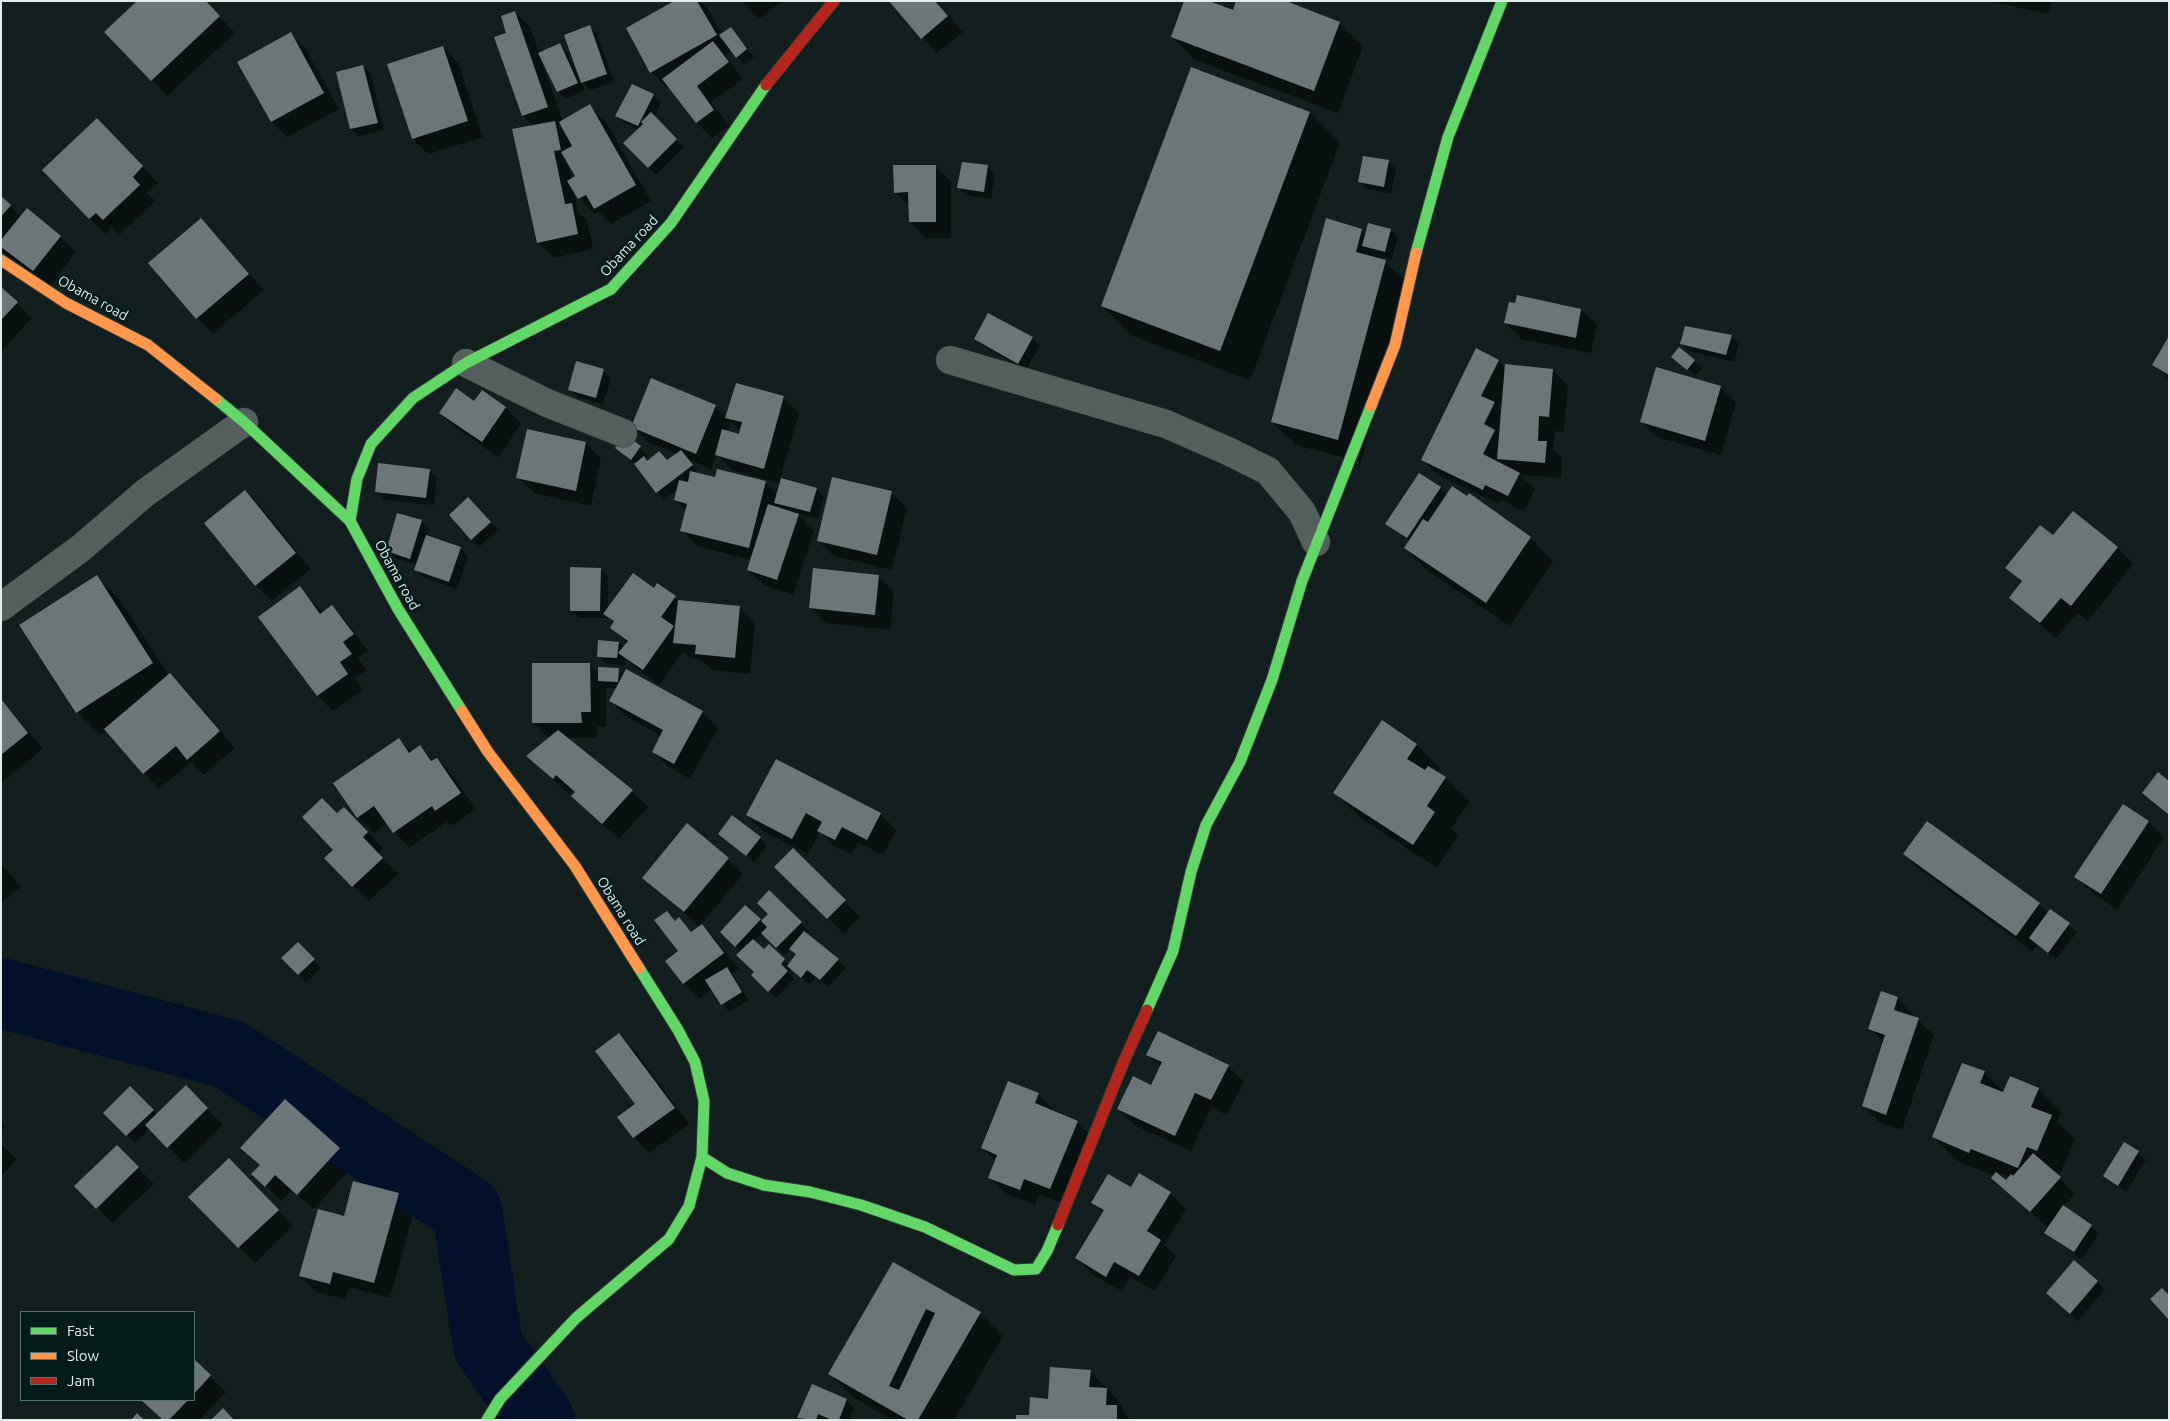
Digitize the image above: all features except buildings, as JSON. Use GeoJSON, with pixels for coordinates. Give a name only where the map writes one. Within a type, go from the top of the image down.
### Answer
{"type":"FeatureCollection","features":[{"type":"Feature","properties":{"kind":"street","name":"Obama road"},"geometry":{"type":"LineString","coordinates":[[350,521],[357,479],[372,444],[413,398],[466,363],[610,289],[671,223],[769,80],[834,1]]}},
{"type":"Feature","properties":{"kind":"street"},"geometry":{"type":"LineString","coordinates":[[702,1156],[727,1173],[754,1182],[810,1192],[861,1205],[924,1227],[1014,1270],[1036,1269],[1047,1251],[1124,1061],[1173,951],[1191,872],[1206,825],[1240,762],[1272,680],[1316,542],[1395,345],[1416,253],[1448,138],[1502,1]]}},
{"type":"Feature","properties":{"kind":"street","name":"Obama road"},"geometry":{"type":"LineString","coordinates":[[1,260],[66,303],[148,345],[244,422],[350,521],[398,610],[488,752],[576,866],[678,1030],[695,1062],[704,1101],[702,1156],[689,1206],[669,1239],[576,1318],[500,1399],[487,1420]]}},
{"type":"Feature","properties":{"kind":"street"},"geometry":{"type":"LineString","coordinates":[[950,360],[1166,424],[1230,452],[1268,471],[1302,512],[1316,542]]}},
{"type":"Feature","properties":{"kind":"street"},"geometry":{"type":"LineString","coordinates":[[466,363],[546,403],[623,433]]}},
{"type":"Feature","properties":{"kind":"street"},"geometry":{"type":"LineString","coordinates":[[1,608],[81,548],[145,493],[244,422]]}},
{"type":"Feature","properties":{"kind":"waterway"},"geometry":{"type":"LineString","coordinates":[[1,993],[229,1054],[467,1210],[488,1346],[540,1420]]}},
{"type":"Feature","properties":{"kind":"traffic: fast"},"geometry":{"type":"LineString","coordinates":[[1416,253],[1448,137],[1502,1]]}},
{"type":"Feature","properties":{"kind":"traffic: fast"},"geometry":{"type":"LineString","coordinates":[[350,521],[357,479],[371,444],[413,398],[466,363],[611,289],[671,223],[766,85]]}},
{"type":"Feature","properties":{"kind":"traffic: fast"},"geometry":{"type":"LineString","coordinates":[[216,399],[244,422],[350,521],[398,609],[462,711]]}},
{"type":"Feature","properties":{"kind":"traffic: fast"},"geometry":{"type":"LineString","coordinates":[[1147,1010],[1173,951],[1191,872],[1206,825],[1240,762],[1272,680],[1302,581],[1371,406]]}},
{"type":"Feature","properties":{"kind":"traffic: fast"},"geometry":{"type":"LineString","coordinates":[[487,1420],[500,1399],[576,1318],[669,1239],[689,1206],[702,1157],[704,1101],[695,1062],[678,1030],[639,968]]}},
{"type":"Feature","properties":{"kind":"traffic: fast"},"geometry":{"type":"LineString","coordinates":[[702,1157],[727,1173],[764,1185],[810,1192],[861,1205],[925,1227],[1014,1270],[1036,1269],[1047,1251],[1058,1225]]}},
{"type":"Feature","properties":{"kind":"traffic: slow"},"geometry":{"type":"LineString","coordinates":[[1371,406],[1395,345],[1416,253]]}},
{"type":"Feature","properties":{"kind":"traffic: slow"},"geometry":{"type":"LineString","coordinates":[[1,260],[66,303],[148,345],[216,399]]}},
{"type":"Feature","properties":{"kind":"traffic: slow"},"geometry":{"type":"LineString","coordinates":[[462,711],[488,752],[575,866],[639,968]]}},
{"type":"Feature","properties":{"kind":"traffic: jam"},"geometry":{"type":"LineString","coordinates":[[766,85],[834,1]]}},
{"type":"Feature","properties":{"kind":"traffic: jam"},"geometry":{"type":"LineString","coordinates":[[1058,1225],[1124,1061],[1147,1010]]}}]}
